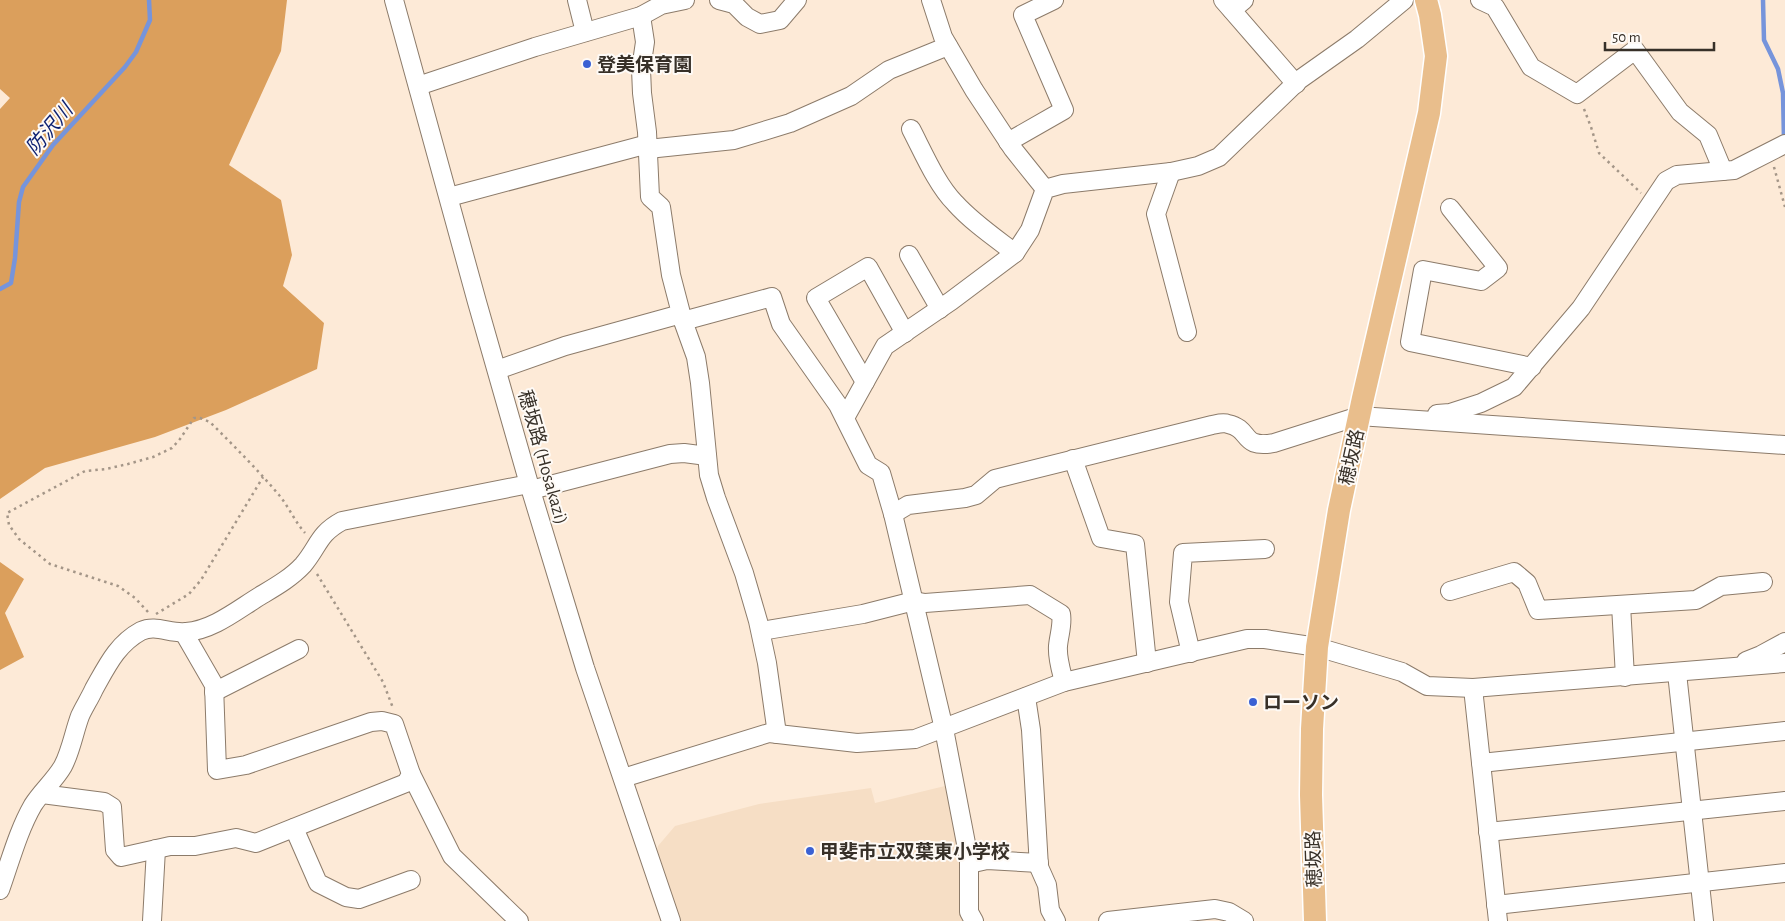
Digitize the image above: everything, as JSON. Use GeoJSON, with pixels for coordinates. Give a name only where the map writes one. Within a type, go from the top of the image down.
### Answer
{"type":"FeatureCollection","features":[{"type":"Feature","properties":{"kind":"main road","name":"穂坂路"},"geometry":{"type":"LineString","coordinates":[[1315,921],[1311,795],[1312,729],[1317,647],[1336,527],[1429,113],[1436,56],[1426,0]]}},
{"type":"Feature","properties":{"kind":"street","name":"穂坂路 (Hosakazi)"},"geometry":{"type":"LineString","coordinates":[[394,0],[530,487],[585,668],[671,921]]}},
{"type":"Feature","properties":{"kind":"street"},"geometry":{"type":"LineString","coordinates":[[577,0],[585,32]]}},
{"type":"Feature","properties":{"kind":"street"},"geometry":{"type":"LineString","coordinates":[[719,0],[734,4],[760,24],[780,20],[798,0]]}},
{"type":"Feature","properties":{"kind":"street"},"geometry":{"type":"LineString","coordinates":[[931,0],[939,27],[948,46],[1008,142],[1045,189]]}},
{"type":"Feature","properties":{"kind":"street"},"geometry":{"type":"LineString","coordinates":[[1008,142],[1064,110],[1023,15],[1054,0]]}},
{"type":"Feature","properties":{"kind":"street"},"geometry":{"type":"LineString","coordinates":[[1045,189],[1063,184],[1171,172],[1198,166],[1219,157],[1296,84],[1358,38],[1404,0]]}},
{"type":"Feature","properties":{"kind":"street"},"geometry":{"type":"LineString","coordinates":[[1480,0],[1495,7],[1531,67],[1577,94],[1635,50],[1680,112],[1708,136],[1723,171]]}},
{"type":"Feature","properties":{"kind":"street"},"geometry":{"type":"LineString","coordinates":[[418,86],[535,47],[640,16],[662,5],[676,1]]}},
{"type":"Feature","properties":{"kind":"street"},"geometry":{"type":"LineString","coordinates":[[1233,3],[1296,84]]}},
{"type":"Feature","properties":{"kind":"street"},"geometry":{"type":"LineString","coordinates":[[640,16],[645,42],[641,69],[648,146],[650,197],[661,207],[671,275],[682,318],[696,357],[709,475],[744,573],[760,631],[768,663],[777,734]]}},
{"type":"Feature","properties":{"kind":"street"},"geometry":{"type":"LineString","coordinates":[[449,197],[648,146],[734,140],[790,123],[851,96],[889,70],[948,46]]}},
{"type":"Feature","properties":{"kind":"street"},"geometry":{"type":"LineString","coordinates":[[911,129],[934,172],[953,202],[978,226],[1015,253]]}},
{"type":"Feature","properties":{"kind":"street"},"geometry":{"type":"LineString","coordinates":[[1404,418],[1450,413],[1481,403],[1514,387],[1581,308],[1666,180],[1677,175],[1734,170],[1777,149]]}},
{"type":"Feature","properties":{"kind":"street"},"geometry":{"type":"LineString","coordinates":[[1171,172],[1156,214],[1187,332]]}},
{"type":"Feature","properties":{"kind":"street"},"geometry":{"type":"LineString","coordinates":[[845,418],[886,346],[940,309],[1015,253],[1030,230],[1045,189]]}},
{"type":"Feature","properties":{"kind":"street"},"geometry":{"type":"LineString","coordinates":[[1450,208],[1498,268],[1481,281],[1424,270],[1410,342],[1532,367]]}},
{"type":"Feature","properties":{"kind":"street"},"geometry":{"type":"LineString","coordinates":[[909,255],[940,309]]}},
{"type":"Feature","properties":{"kind":"street"},"geometry":{"type":"LineString","coordinates":[[865,382],[816,298],[868,267],[905,333]]}},
{"type":"Feature","properties":{"kind":"street"},"geometry":{"type":"LineString","coordinates":[[497,370],[565,346],[772,297],[781,324],[838,405],[868,465],[882,473],[944,729],[970,864],[969,912],[974,921]]}},
{"type":"Feature","properties":{"kind":"street"},"geometry":{"type":"LineString","coordinates":[[893,514],[908,506],[976,495],[995,479],[1212,425],[1227,423],[1240,429],[1251,442],[1262,445],[1360,416],[1785,445]]}},
{"type":"Feature","properties":{"kind":"street"},"geometry":{"type":"LineString","coordinates":[[0,890],[28,816],[35,803],[64,764],[81,715],[110,659],[125,642],[142,631],[153,627],[168,632],[184,633],[200,630],[226,617],[290,578],[330,528],[342,520],[530,487],[670,454],[684,453],[707,456]]}},
{"type":"Feature","properties":{"kind":"street"},"geometry":{"type":"LineString","coordinates":[[1073,460],[1101,538],[1135,544],[1147,663]]}},
{"type":"Feature","properties":{"kind":"street"},"geometry":{"type":"LineString","coordinates":[[1191,653],[1179,602],[1183,553],[1265,549]]}},
{"type":"Feature","properties":{"kind":"street"},"geometry":{"type":"LineString","coordinates":[[1450,591],[1514,572],[1528,582],[1538,610],[1696,600],[1721,586],[1764,582]]}},
{"type":"Feature","properties":{"kind":"street"},"geometry":{"type":"LineString","coordinates":[[760,631],[863,614],[914,601],[925,603],[1030,595],[1061,614],[1058,659],[1064,682]]}},
{"type":"Feature","properties":{"kind":"street"},"geometry":{"type":"LineString","coordinates":[[1621,605],[1625,677]]}},
{"type":"Feature","properties":{"kind":"street"},"geometry":{"type":"LineString","coordinates":[[184,633],[214,685],[217,770],[246,766],[371,722],[382,721],[394,724],[412,774],[452,856],[519,921]]}},
{"type":"Feature","properties":{"kind":"street"},"geometry":{"type":"LineString","coordinates":[[622,778],[769,734],[857,743],[915,739],[1064,682],[1247,640],[1264,638],[1317,647],[1402,672],[1427,686],[1472,688],[1785,663]]}},
{"type":"Feature","properties":{"kind":"street"},"geometry":{"type":"LineString","coordinates":[[1724,668],[1762,656],[1785,642]]}},
{"type":"Feature","properties":{"kind":"street"},"geometry":{"type":"LineString","coordinates":[[214,692],[299,649]]}},
{"type":"Feature","properties":{"kind":"street"},"geometry":{"type":"LineString","coordinates":[[1678,673],[1704,921]]}},
{"type":"Feature","properties":{"kind":"street"},"geometry":{"type":"LineString","coordinates":[[1472,688],[1497,913],[1700,881],[1785,873]]}},
{"type":"Feature","properties":{"kind":"street"},"geometry":{"type":"LineString","coordinates":[[1026,697],[1031,730],[1039,867],[1047,885],[1050,910],[1056,921]]}},
{"type":"Feature","properties":{"kind":"street"},"geometry":{"type":"LineString","coordinates":[[1481,763],[1785,731]]}},
{"type":"Feature","properties":{"kind":"street"},"geometry":{"type":"LineString","coordinates":[[42,794],[104,802],[112,807],[115,850],[121,857],[170,846],[195,846],[236,838],[256,843],[406,783],[412,774]]}},
{"type":"Feature","properties":{"kind":"street"},"geometry":{"type":"LineString","coordinates":[[1488,832],[1785,802]]}},
{"type":"Feature","properties":{"kind":"street"},"geometry":{"type":"LineString","coordinates":[[294,828],[318,884],[346,897],[360,900],[411,880]]}},
{"type":"Feature","properties":{"kind":"street"},"geometry":{"type":"LineString","coordinates":[[152,921],[156,849]]}},
{"type":"Feature","properties":{"kind":"street"},"geometry":{"type":"LineString","coordinates":[[970,864],[987,860],[1039,863]]}},
{"type":"Feature","properties":{"kind":"street"},"geometry":{"type":"LineString","coordinates":[[1108,921],[1215,909],[1229,912],[1244,921]]}},
{"type":"Feature","properties":{"kind":"path"},"geometry":{"type":"LineString","coordinates":[[1577,94],[1591,126],[1599,153],[1652,203]]}},
{"type":"Feature","properties":{"kind":"path"},"geometry":{"type":"LineString","coordinates":[[1777,149],[1785,207]]}},
{"type":"Feature","properties":{"kind":"path"},"geometry":{"type":"LineString","coordinates":[[263,477],[201,580],[189,594],[158,611],[153,617],[135,598],[118,586],[50,564],[19,539],[9,525],[7,514],[85,471],[128,464],[172,448],[194,418],[210,422],[263,477],[291,510],[383,682],[395,713],[394,724]]}},
{"type":"Feature","properties":{"kind":"shaded area"},"geometry":{"type":"Polygon","coordinates":[[[0,0],[287,0],[281,51],[229,165],[281,200],[292,255],[283,286],[324,323],[317,369],[226,410],[155,437],[45,468],[0,499],[0,109],[10,98],[0,89],[0,0]]]}},
{"type":"Feature","properties":{"kind":"shaded area"},"geometry":{"type":"Polygon","coordinates":[[[0,562],[24,579],[5,613],[24,657],[0,670],[0,562]]]}},
{"type":"Feature","properties":{"kind":"shaded area","name":"甲斐市立双葉東小学校"},"geometry":{"type":"Polygon","coordinates":[[[949,785],[965,861],[967,921],[679,921],[656,855],[658,846],[675,826],[759,804],[871,788],[875,803],[949,785]]]}},
{"type":"Feature","properties":{"kind":"waterway","name":"防沢川"},"geometry":{"type":"LineString","coordinates":[[0,289],[11,283],[15,258],[19,202],[23,187],[53,145],[125,67],[136,52],[150,20],[149,0]]}},
{"type":"Feature","properties":{"kind":"waterway"},"geometry":{"type":"LineString","coordinates":[[1763,0],[1764,40],[1778,69],[1783,93],[1784,140]]}},
{"type":"Feature","properties":{"kind":"place","name":"登美保育園"},"geometry":{"type":"Point","coordinates":[587,64]}},
{"type":"Feature","properties":{"kind":"place","name":"ローソン"},"geometry":{"type":"Point","coordinates":[1253,702]}},
{"type":"Feature","properties":{"kind":"place","name":"甲斐市立双葉東小学校"},"geometry":{"type":"Point","coordinates":[810,851]}}]}
